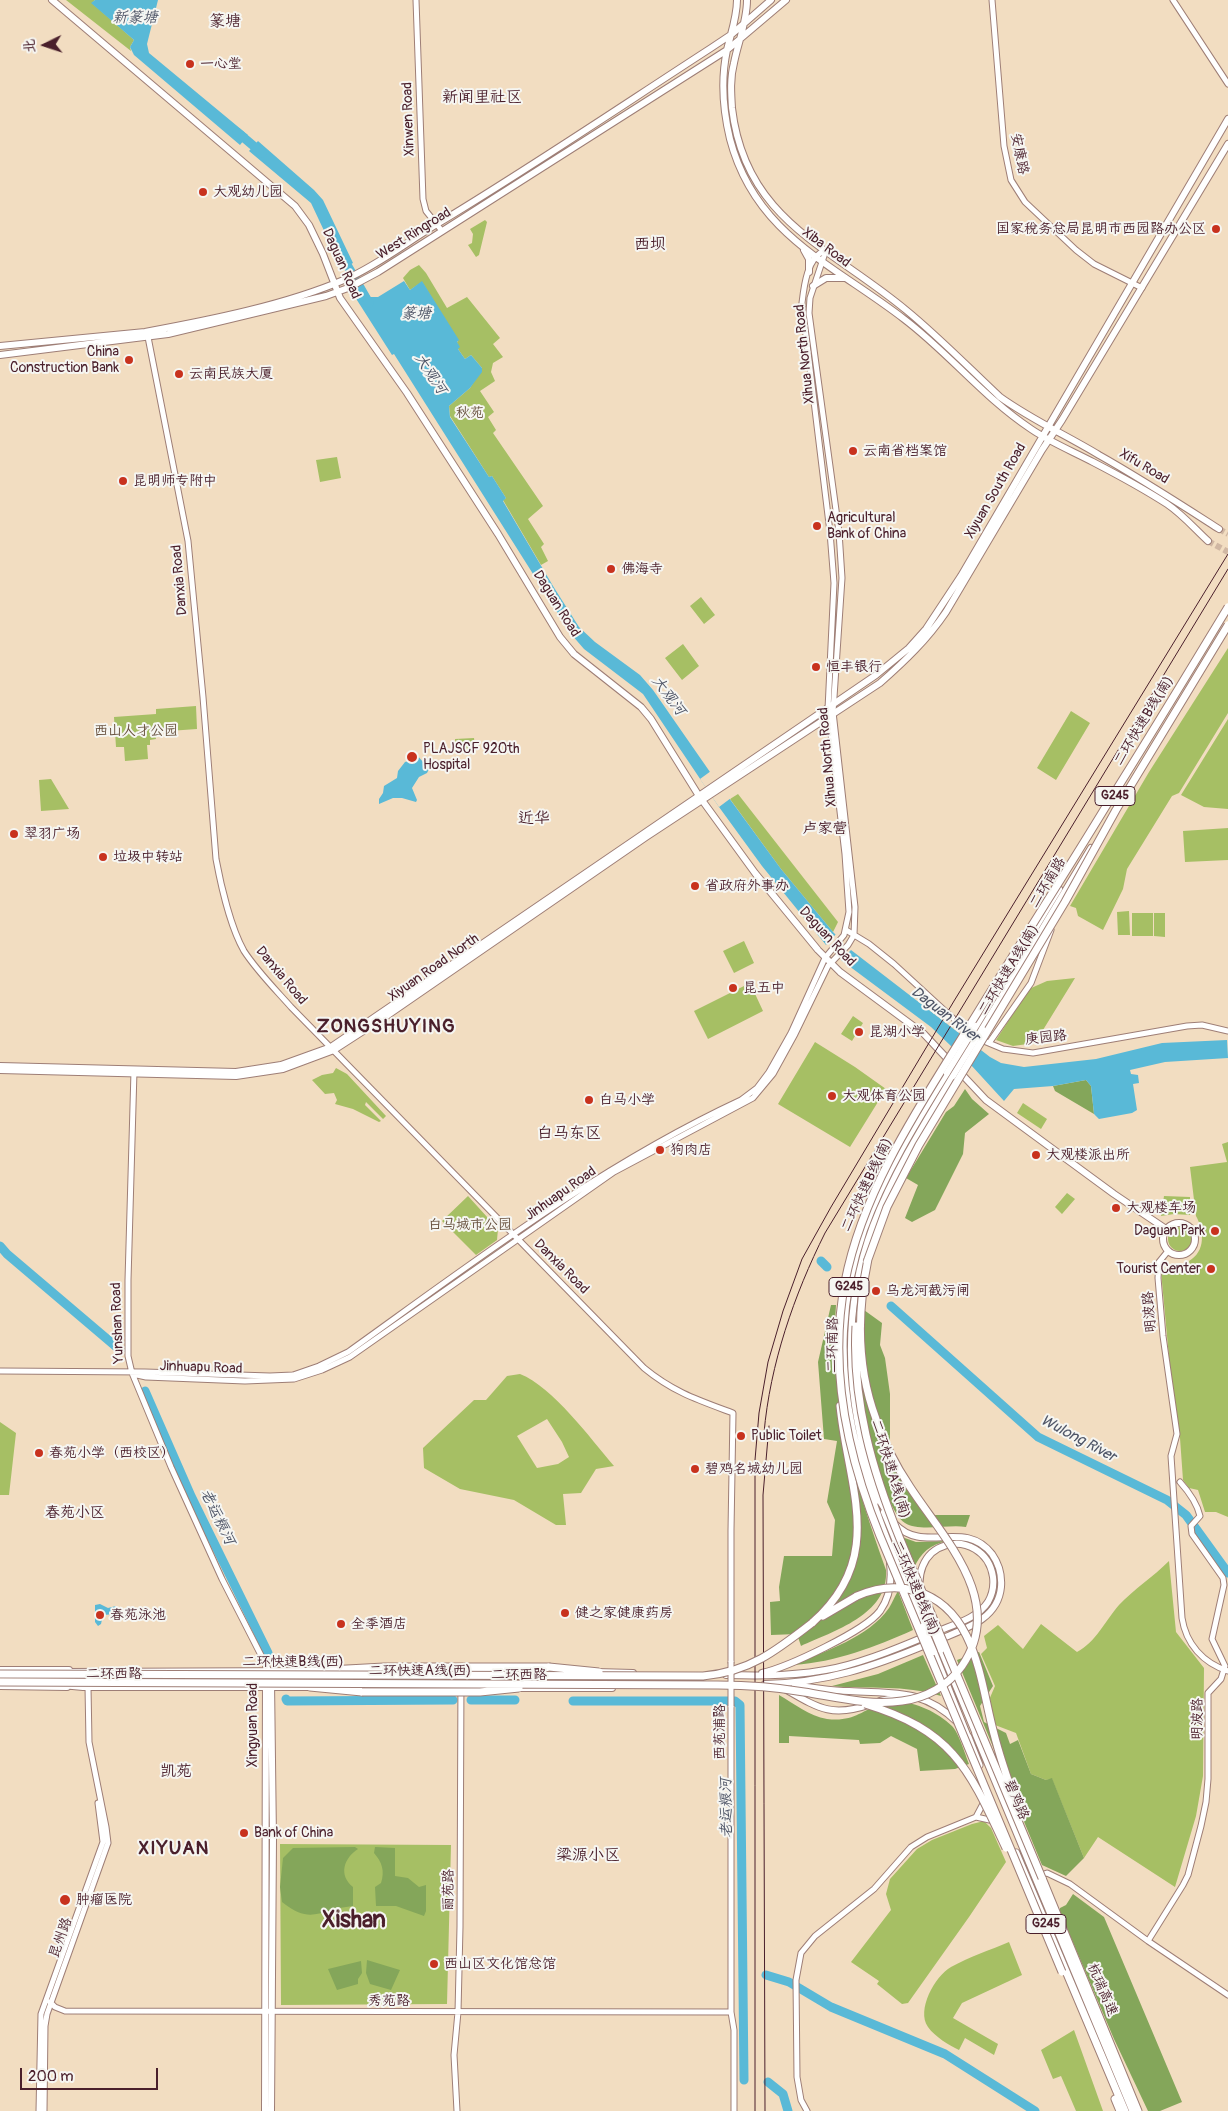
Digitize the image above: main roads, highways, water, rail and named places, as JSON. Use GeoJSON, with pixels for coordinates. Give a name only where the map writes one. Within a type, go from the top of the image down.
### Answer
{"type":"FeatureCollection","features":[{"type":"Feature","properties":{"kind":"highway","name":"二环快速B线(南)"},"geometry":{"type":"LineString","coordinates":[[1062,1972],[873,1518],[851,1448],[839,1385],[838,1335],[845,1282],[859,1230],[879,1183],[938,1078],[1228,608]]}},
{"type":"Feature","properties":{"kind":"highway","name":"二环快速A线(南)"},"geometry":{"type":"LineString","coordinates":[[1039,1878],[894,1524],[870,1455],[860,1408],[855,1359],[858,1304],[868,1259],[887,1207],[919,1144],[1065,902],[1116,810],[1228,624]]}},
{"type":"Feature","properties":{"kind":"highway"},"geometry":{"type":"LineString","coordinates":[[840,1698],[897,1702],[916,1698],[934,1691],[951,1678],[965,1661],[974,1640],[976,1624],[973,1589],[962,1564],[951,1544],[897,1467],[882,1436],[871,1405],[864,1374],[861,1336],[862,1293],[868,1259]]}},
{"type":"Feature","properties":{"kind":"highway"},"geometry":{"type":"LineString","coordinates":[[812,1623],[827,1607],[840,1587],[852,1564],[857,1545],[857,1504],[843,1432],[839,1385]]}},
{"type":"Feature","properties":{"kind":"highway"},"geometry":{"type":"LineString","coordinates":[[812,1623],[852,1598],[872,1590],[886,1588],[905,1589],[920,1593],[939,1602],[952,1614],[965,1633],[975,1657],[998,1748],[1039,1878]]}},
{"type":"Feature","properties":{"kind":"highway","name":"二环快速B线(西)"},"geometry":{"type":"LineString","coordinates":[[0,1675],[703,1676],[731,1672],[748,1666],[769,1655],[812,1623]]}},
{"type":"Feature","properties":{"kind":"highway"},"geometry":{"type":"LineString","coordinates":[[310,1671],[390,1667],[554,1668],[629,1676]]}},
{"type":"Feature","properties":{"kind":"highway","name":"二环快速A线(西)"},"geometry":{"type":"LineString","coordinates":[[0,1682],[751,1686],[840,1698]]}},
{"type":"Feature","properties":{"kind":"highway"},"geometry":{"type":"LineString","coordinates":[[310,1687],[362,1692],[480,1692],[535,1686],[579,1684]]}},
{"type":"Feature","properties":{"kind":"highway"},"geometry":{"type":"LineString","coordinates":[[840,1698],[878,1708],[913,1723],[940,1741],[958,1758],[978,1790],[1062,1972],[1120,2111]]}},
{"type":"Feature","properties":{"kind":"highway","name":"碧鸡路"},"geometry":{"type":"LineString","coordinates":[[976,1734],[1039,1878],[1133,2111]]}},
{"type":"Feature","properties":{"kind":"highway","name":"碧鸡路"},"geometry":{"type":"LineString","coordinates":[[968,1737],[1125,2111]]}},
{"type":"Feature","properties":{"kind":"highway","name":"杭瑞高速"},"geometry":{"type":"LineString","coordinates":[[1039,1878],[1138,2111]]}},
{"type":"Feature","properties":{"kind":"main road","name":"Daguan Road"},"geometry":{"type":"LineString","coordinates":[[52,0],[296,206],[309,225],[323,254],[337,292],[416,407],[498,534],[560,637],[574,654],[641,706],[701,798],[774,897],[828,961],[924,1034],[986,1100],[1114,1194],[1166,1228]]}},
{"type":"Feature","properties":{"kind":"main road","name":"Xiba Road"},"geometry":{"type":"LineString","coordinates":[[737,0],[723,81],[725,106],[734,151],[747,183],[760,204],[781,229],[800,245],[905,319],[999,406],[1046,438]]}},
{"type":"Feature","properties":{"kind":"main road","name":"Xiba Road"},"geometry":{"type":"LineString","coordinates":[[747,0],[744,23],[734,62],[731,93],[737,135],[746,162],[758,187],[775,209],[824,250],[906,310],[1000,397],[1052,429]]}},
{"type":"Feature","properties":{"kind":"main road","name":"West Ringroad"},"geometry":{"type":"LineString","coordinates":[[0,346],[145,332],[277,302],[334,284],[358,273],[436,225],[732,34],[771,0]]}},
{"type":"Feature","properties":{"kind":"main road","name":"West Ringroad"},"geometry":{"type":"LineString","coordinates":[[0,355],[148,337],[216,323],[337,292],[362,280],[442,232],[727,50],[786,0]]}},
{"type":"Feature","properties":{"kind":"main road","name":"Xiyuan South Road"},"geometry":{"type":"LineString","coordinates":[[1052,429],[1228,119]]}},
{"type":"Feature","properties":{"kind":"main road","name":"Xiyuan South Road"},"geometry":{"type":"LineString","coordinates":[[701,798],[831,710],[880,682],[914,653],[929,636],[965,580],[1046,438],[1142,288],[1228,144]]}},
{"type":"Feature","properties":{"kind":"main road"},"geometry":{"type":"LineString","coordinates":[[800,245],[807,255],[809,272]]}},
{"type":"Feature","properties":{"kind":"main road"},"geometry":{"type":"LineString","coordinates":[[813,286],[826,278],[836,276],[845,278]]}},
{"type":"Feature","properties":{"kind":"main road","name":"Xifu Road"},"geometry":{"type":"LineString","coordinates":[[1052,429],[1098,454],[1220,529]]}},
{"type":"Feature","properties":{"kind":"main road","name":"Xifu Road"},"geometry":{"type":"LineString","coordinates":[[1046,438],[1157,498],[1208,540]]}},
{"type":"Feature","properties":{"kind":"main road","name":"二环南路"},"geometry":{"type":"LineString","coordinates":[[979,1027],[1228,608]]}},
{"type":"Feature","properties":{"kind":"main road","name":"二环南路"},"geometry":{"type":"LineString","coordinates":[[879,1518],[859,1459],[846,1397],[843,1347],[848,1293],[859,1247],[876,1202],[906,1144],[1228,624]]}},
{"type":"Feature","properties":{"kind":"main road","name":"Xiyuan Road North"},"geometry":{"type":"LineString","coordinates":[[0,1070],[236,1072],[282,1065],[332,1049],[701,798]]}},
{"type":"Feature","properties":{"kind":"main road","name":"Xiyuan Road North"},"geometry":{"type":"LineString","coordinates":[[0,1066],[134,1072]]}},
{"type":"Feature","properties":{"kind":"main road","name":"二环南路"},"geometry":{"type":"LineString","coordinates":[[878,1498],[861,1439],[852,1390],[850,1342],[855,1294],[865,1249],[882,1204],[950,1074]]}},
{"type":"Feature","properties":{"kind":"main road"},"geometry":{"type":"LineString","coordinates":[[1176,1223],[1187,1225],[1194,1233],[1195,1239],[1192,1249],[1184,1254],[1174,1254],[1168,1251],[1162,1238],[1166,1228],[1176,1223]]}},
{"type":"Feature","properties":{"kind":"main road"},"geometry":{"type":"LineString","coordinates":[[769,1684],[820,1680],[879,1664],[969,1626],[986,1617],[995,1607],[1000,1593],[1001,1576],[996,1561],[987,1549],[978,1542],[964,1537],[923,1538],[908,1535],[894,1522],[878,1498]]}},
{"type":"Feature","properties":{"kind":"main road","name":"碧鸡路"},"geometry":{"type":"LineString","coordinates":[[878,1498],[925,1612],[926,1624]]}},
{"type":"Feature","properties":{"kind":"main road"},"geometry":{"type":"LineString","coordinates":[[744,1676],[767,1672],[791,1663],[857,1630],[879,1612],[887,1598],[891,1574],[888,1550],[879,1518]]}},
{"type":"Feature","properties":{"kind":"main road","name":"碧鸡路"},"geometry":{"type":"LineString","coordinates":[[879,1518],[937,1651],[968,1737]]}},
{"type":"Feature","properties":{"kind":"main road"},"geometry":{"type":"LineString","coordinates":[[744,1676],[794,1675],[843,1666],[884,1653],[970,1617],[986,1605],[993,1587],[991,1569],[981,1555],[970,1547],[954,1544],[942,1546],[929,1554],[921,1567],[919,1578],[920,1598],[925,1612]]}},
{"type":"Feature","properties":{"kind":"main road","name":"碧鸡路"},"geometry":{"type":"LineString","coordinates":[[937,1651],[976,1734]]}},
{"type":"Feature","properties":{"kind":"main road","name":"Xingyuan Road"},"geometry":{"type":"LineString","coordinates":[[266,1669],[268,1687],[268,2011],[271,2111]]}},
{"type":"Feature","properties":{"kind":"main road"},"geometry":{"type":"LineString","coordinates":[[0,1670],[83,1670]]}},
{"type":"Feature","properties":{"kind":"main road","name":"二环西路"},"geometry":{"type":"LineString","coordinates":[[0,1682],[83,1670],[461,1670],[744,1676]]}},
{"type":"Feature","properties":{"kind":"main road","name":"二环西路"},"geometry":{"type":"LineString","coordinates":[[0,1675],[35,1678],[85,1687],[597,1688],[769,1684]]}},
{"type":"Feature","properties":{"kind":"main road"},"geometry":{"type":"LineString","coordinates":[[769,1684],[783,1688],[814,1706],[835,1712],[852,1710],[890,1698],[916,1697]]}},
{"type":"Feature","properties":{"kind":"main road"},"geometry":{"type":"LineString","coordinates":[[769,1684],[849,1692],[890,1692],[916,1697],[946,1712],[959,1724],[968,1737]]}},
{"type":"Feature","properties":{"kind":"main road"},"geometry":{"type":"LineString","coordinates":[[0,1686],[85,1687]]}},
{"type":"Feature","properties":{"kind":"main road","name":"Xingyuan Road"},"geometry":{"type":"LineString","coordinates":[[265,2111],[268,2011]]}},
{"type":"Feature","properties":{"kind":"water","name":"新篆塘"},"geometry":{"type":"Polygon","coordinates":[[[95,0],[158,0],[147,44],[149,53],[248,135],[240,145],[134,55],[130,47],[134,40],[91,3],[95,0]]]}},
{"type":"Feature","properties":{"kind":"water"},"geometry":{"type":"Polygon","coordinates":[[[258,141],[323,200],[353,263],[342,269],[311,203],[249,151],[258,141]]]}},
{"type":"Feature","properties":{"kind":"water"},"geometry":{"type":"Polygon","coordinates":[[[404,281],[410,290],[422,281],[459,340],[457,342],[460,347],[458,349],[465,359],[471,355],[482,368],[482,372],[470,388],[449,406],[450,417],[489,477],[492,476],[506,498],[503,501],[579,627],[595,642],[640,675],[653,690],[781,869],[833,932],[851,950],[990,1057],[1001,1063],[1024,1067],[1096,1059],[1162,1043],[1227,1040],[1228,1058],[1165,1062],[1130,1070],[1131,1074],[1138,1075],[1139,1083],[1133,1084],[1137,1110],[1132,1113],[1099,1119],[1094,1114],[1091,1086],[1086,1080],[1053,1086],[1014,1089],[1004,1101],[971,1065],[931,1027],[841,960],[826,945],[762,866],[719,807],[643,694],[584,649],[571,634],[394,354],[392,355],[355,297],[366,291],[370,297],[378,297],[404,281]]]}},
{"type":"Feature","properties":{"kind":"water"},"geometry":{"type":"Polygon","coordinates":[[[410,755],[417,755],[429,769],[427,773],[419,777],[412,788],[417,800],[416,802],[402,798],[393,798],[379,804],[384,786],[397,778],[398,771],[408,761],[410,755]]]}},
{"type":"Feature","properties":{"kind":"water","name":"春苑泳池"},"geometry":{"type":"Polygon","coordinates":[[[100,1604],[108,1608],[116,1606],[116,1614],[103,1615],[101,1624],[98,1626],[95,1622],[95,1605],[100,1604]]]}},
{"type":"Feature","properties":{"kind":"waterway","name":"大观河"},"geometry":{"type":"LineString","coordinates":[[237,132],[262,153]]}},
{"type":"Feature","properties":{"kind":"waterway","name":"大观河"},"geometry":{"type":"LineString","coordinates":[[342,256],[369,303]]}},
{"type":"Feature","properties":{"kind":"waterway","name":"老运粮河"},"geometry":{"type":"LineString","coordinates":[[0,1246],[120,1350]]}},
{"type":"Feature","properties":{"kind":"waterway","name":"Wulong River"},"geometry":{"type":"LineString","coordinates":[[821,1261],[827,1267]]}},
{"type":"Feature","properties":{"kind":"waterway","name":"Wulong River"},"geometry":{"type":"LineString","coordinates":[[891,1306],[1038,1437],[1167,1500],[1186,1515],[1228,1573]]}},
{"type":"Feature","properties":{"kind":"waterway","name":"老运粮河"},"geometry":{"type":"LineString","coordinates":[[145,1391],[191,1496],[268,1653]]}},
{"type":"Feature","properties":{"kind":"waterway","name":"老运粮河"},"geometry":{"type":"LineString","coordinates":[[286,1699],[287,1701],[453,1700]]}},
{"type":"Feature","properties":{"kind":"waterway","name":"老运粮河"},"geometry":{"type":"LineString","coordinates":[[471,1700],[515,1700]]}},
{"type":"Feature","properties":{"kind":"waterway","name":"老运粮河"},"geometry":{"type":"LineString","coordinates":[[573,1701],[735,1701],[740,1705],[744,2080]]}},
{"type":"Feature","properties":{"kind":"waterway","name":"老运粮河"},"geometry":{"type":"LineString","coordinates":[[766,1975],[789,1982],[831,2007],[945,2054],[1035,2111]]}},
{"type":"Feature","properties":{"kind":"waterway","name":"老运粮河"},"geometry":{"type":"LineString","coordinates":[[768,2082],[783,2094],[788,2111]]}},
{"type":"Feature","properties":{"kind":"tunnel"},"geometry":{"type":"LineString","coordinates":[[1219,529],[1228,534]]}},
{"type":"Feature","properties":{"kind":"tunnel"},"geometry":{"type":"LineString","coordinates":[[1208,541],[1228,552]]}},
{"type":"Feature","properties":{"kind":"railway"},"geometry":{"type":"LineString","coordinates":[[755,2111],[755,1460],[759,1413],[768,1362],[783,1311],[802,1259],[831,1207],[954,1001],[1228,554]]}},
{"type":"Feature","properties":{"kind":"railway"},"geometry":{"type":"LineString","coordinates":[[764,1433],[772,1381],[785,1330],[803,1281],[825,1233],[1228,569]]}},
{"type":"Feature","properties":{"kind":"railway"},"geometry":{"type":"LineString","coordinates":[[765,2111],[763,1495],[769,1426]]}},
{"type":"Feature","properties":{"kind":"place","name":"一心堂"},"geometry":{"type":"Point","coordinates":[190,64]}},
{"type":"Feature","properties":{"kind":"place","name":"大观幼儿园"},"geometry":{"type":"Point","coordinates":[203,192]}},
{"type":"Feature","properties":{"kind":"place","name":"国家税务总局昆明市西园路办公区"},"geometry":{"type":"Point","coordinates":[1216,229]}},
{"type":"Feature","properties":{"kind":"place","name":"China Construction Bank"},"geometry":{"type":"Point","coordinates":[129,360]}},
{"type":"Feature","properties":{"kind":"place","name":"云南民族大厦"},"geometry":{"type":"Point","coordinates":[179,374]}},
{"type":"Feature","properties":{"kind":"place","name":"云南省档案馆"},"geometry":{"type":"Point","coordinates":[853,451]}},
{"type":"Feature","properties":{"kind":"place","name":"昆明师专附中"},"geometry":{"type":"Point","coordinates":[123,481]}},
{"type":"Feature","properties":{"kind":"place","name":"Agricultural Bank of China"},"geometry":{"type":"Point","coordinates":[817,526]}},
{"type":"Feature","properties":{"kind":"place","name":"佛海寺"},"geometry":{"type":"Point","coordinates":[611,569]}},
{"type":"Feature","properties":{"kind":"place","name":"恒丰银行"},"geometry":{"type":"Point","coordinates":[816,667]}},
{"type":"Feature","properties":{"kind":"place","name":"PLAJSCF 920th Hospital"},"geometry":{"type":"Point","coordinates":[412,757]}},
{"type":"Feature","properties":{"kind":"place","name":"翠羽广场"},"geometry":{"type":"Point","coordinates":[14,834]}},
{"type":"Feature","properties":{"kind":"place","name":"垃圾中转站"},"geometry":{"type":"Point","coordinates":[103,857]}},
{"type":"Feature","properties":{"kind":"place","name":"省政府外事办"},"geometry":{"type":"Point","coordinates":[695,886]}},
{"type":"Feature","properties":{"kind":"place","name":"昆五中"},"geometry":{"type":"Point","coordinates":[733,988]}},
{"type":"Feature","properties":{"kind":"place","name":"昆湖小学"},"geometry":{"type":"Point","coordinates":[859,1032]}},
{"type":"Feature","properties":{"kind":"place","name":"大观体育公园"},"geometry":{"type":"Point","coordinates":[832,1096]}},
{"type":"Feature","properties":{"kind":"place","name":"白马小学"},"geometry":{"type":"Point","coordinates":[589,1100]}},
{"type":"Feature","properties":{"kind":"place","name":"狗肉店"},"geometry":{"type":"Point","coordinates":[660,1150]}},
{"type":"Feature","properties":{"kind":"place","name":"大观楼派出所"},"geometry":{"type":"Point","coordinates":[1036,1155]}},
{"type":"Feature","properties":{"kind":"place","name":"大观楼车场"},"geometry":{"type":"Point","coordinates":[1116,1208]}},
{"type":"Feature","properties":{"kind":"place","name":"Daguan Park"},"geometry":{"type":"Point","coordinates":[1215,1231]}},
{"type":"Feature","properties":{"kind":"place","name":"Tourist Center"},"geometry":{"type":"Point","coordinates":[1211,1269]}},
{"type":"Feature","properties":{"kind":"place","name":"乌龙河截污闸"},"geometry":{"type":"Point","coordinates":[876,1291]}},
{"type":"Feature","properties":{"kind":"place","name":"Public Toilet"},"geometry":{"type":"Point","coordinates":[741,1436]}},
{"type":"Feature","properties":{"kind":"place","name":"春苑小学（西校区）"},"geometry":{"type":"Point","coordinates":[39,1453]}},
{"type":"Feature","properties":{"kind":"place","name":"碧鸡名城幼儿园"},"geometry":{"type":"Point","coordinates":[695,1469]}},
{"type":"Feature","properties":{"kind":"place","name":"健之家健康药房"},"geometry":{"type":"Point","coordinates":[565,1613]}},
{"type":"Feature","properties":{"kind":"place","name":"春苑泳池"},"geometry":{"type":"Point","coordinates":[100,1615]}},
{"type":"Feature","properties":{"kind":"place","name":"全季酒店"},"geometry":{"type":"Point","coordinates":[341,1624]}},
{"type":"Feature","properties":{"kind":"place","name":"Bank of China"},"geometry":{"type":"Point","coordinates":[244,1833]}},
{"type":"Feature","properties":{"kind":"place","name":"肿瘤医院"},"geometry":{"type":"Point","coordinates":[65,1900]}},
{"type":"Feature","properties":{"kind":"place","name":"西山区文化馆总馆"},"geometry":{"type":"Point","coordinates":[434,1964]}},
{"type":"Feature","properties":{"kind":"district","name":"篆塘"},"geometry":{"type":"Point","coordinates":[225,22]}},
{"type":"Feature","properties":{"kind":"district","name":"新闻里社区"},"geometry":{"type":"Point","coordinates":[482,98]}},
{"type":"Feature","properties":{"kind":"district","name":"西坝"},"geometry":{"type":"Point","coordinates":[650,245]}},
{"type":"Feature","properties":{"kind":"district","name":"近华"},"geometry":{"type":"Point","coordinates":[534,819]}},
{"type":"Feature","properties":{"kind":"district","name":"卢家营"},"geometry":{"type":"Point","coordinates":[825,829]}},
{"type":"Feature","properties":{"kind":"district","name":"ZONGSHUYING"},"geometry":{"type":"Point","coordinates":[386,1027]}},
{"type":"Feature","properties":{"kind":"district","name":"白马东区"},"geometry":{"type":"Point","coordinates":[569,1134]}},
{"type":"Feature","properties":{"kind":"district","name":"春苑小区"},"geometry":{"type":"Point","coordinates":[75,1513]}},
{"type":"Feature","properties":{"kind":"district","name":"凯苑"},"geometry":{"type":"Point","coordinates":[176,1772]}},
{"type":"Feature","properties":{"kind":"district","name":"XIYUAN"},"geometry":{"type":"Point","coordinates":[174,1849]}},
{"type":"Feature","properties":{"kind":"district","name":"梁源小区"},"geometry":{"type":"Point","coordinates":[588,1856]}},
{"type":"Feature","properties":{"kind":"district","name":"Xishan"},"geometry":{"type":"Point","coordinates":[354,1921]}},
{"type":"Feature","properties":{"kind":"park label","name":"秋苑"},"geometry":{"type":"Point","coordinates":[470,413]}},
{"type":"Feature","properties":{"kind":"park label","name":"西山人才公园"},"geometry":{"type":"Point","coordinates":[136,731]}},
{"type":"Feature","properties":{"kind":"park label","name":"白马城市公园"},"geometry":{"type":"Point","coordinates":[470,1225]}},
{"type":"Feature","properties":{"kind":"water label","name":"Daguan River"},"geometry":{"type":"Point","coordinates":[945,1015]}}]}
